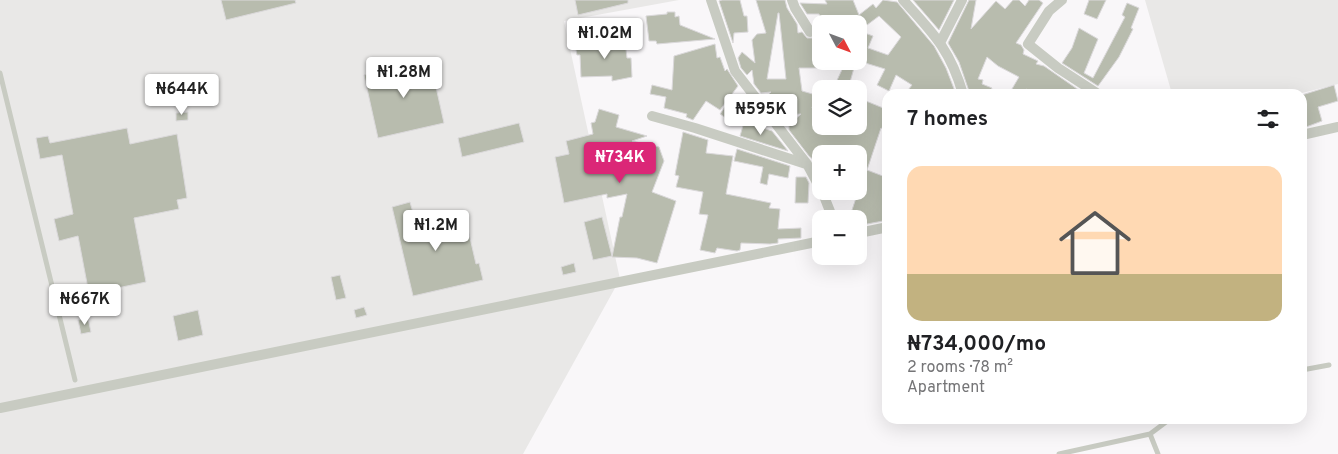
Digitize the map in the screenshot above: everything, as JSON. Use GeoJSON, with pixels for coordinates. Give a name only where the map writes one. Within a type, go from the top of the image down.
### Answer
{"type":"FeatureCollection","features":[{"type":"Feature","properties":{"kind":"street"},"geometry":{"type":"LineString","coordinates":[[711,0],[735,71],[812,173]]}},
{"type":"Feature","properties":{"kind":"street"},"geometry":{"type":"LineString","coordinates":[[792,0],[794,8],[810,32]]}},
{"type":"Feature","properties":{"kind":"street"},"geometry":{"type":"LineString","coordinates":[[903,0],[941,42],[957,75],[961,89]]}},
{"type":"Feature","properties":{"kind":"street"},"geometry":{"type":"LineString","coordinates":[[941,42],[962,0]]}},
{"type":"Feature","properties":{"kind":"street"},"geometry":{"type":"LineString","coordinates":[[1062,0],[1049,11],[1028,44],[1058,68],[1090,89]]}},
{"type":"Feature","properties":{"kind":"street"},"geometry":{"type":"LineString","coordinates":[[652,116],[807,164]]}},
{"type":"Feature","properties":{"kind":"street"},"geometry":{"type":"LineString","coordinates":[[1307,134],[1338,127]]}},
{"type":"Feature","properties":{"kind":"street"},"geometry":{"type":"LineString","coordinates":[[867,231],[882,228]]}},
{"type":"Feature","properties":{"kind":"street"},"geometry":{"type":"LineString","coordinates":[[0,408],[812,243]]}},
{"type":"Feature","properties":{"kind":"lane"},"geometry":{"type":"LineString","coordinates":[[0,73],[75,380]]}},
{"type":"Feature","properties":{"kind":"lane"},"geometry":{"type":"LineString","coordinates":[[1307,369],[1329,366]]}},
{"type":"Feature","properties":{"kind":"lane"},"geometry":{"type":"LineString","coordinates":[[1060,454],[1150,434],[1163,424]]}},
{"type":"Feature","properties":{"kind":"lane"},"geometry":{"type":"LineString","coordinates":[[1150,434],[1158,454]]}},
{"type":"Feature","properties":{"kind":"shaded area"},"geometry":{"type":"Polygon","coordinates":[[[0,0],[679,0],[564,21],[620,279],[523,454],[0,454],[0,0]]]}},
{"type":"Feature","properties":{"kind":"shaded area"},"geometry":{"type":"Polygon","coordinates":[[[1145,0],[1338,0],[1338,84],[1307,92],[1307,89],[1171,89],[1145,0]]]}},
{"type":"Feature","properties":{"kind":"building"},"geometry":{"type":"Polygon","coordinates":[[[221,0],[295,0],[296,3],[226,20],[221,0]]]}},
{"type":"Feature","properties":{"kind":"building"},"geometry":{"type":"Polygon","coordinates":[[[575,0],[628,0],[628,3],[578,15],[575,0]]]}},
{"type":"Feature","properties":{"kind":"building"},"geometry":{"type":"Polygon","coordinates":[[[740,0],[744,16],[747,16],[748,32],[734,33],[733,43],[719,1],[740,0]]]}},
{"type":"Feature","properties":{"kind":"building"},"geometry":{"type":"Polygon","coordinates":[[[756,0],[785,0],[787,8],[797,24],[798,33],[802,32],[807,38],[812,38],[812,68],[799,68],[802,91],[812,94],[812,135],[867,135],[867,101],[882,108],[882,129],[867,170],[867,145],[812,145],[812,158],[809,156],[789,130],[789,125],[801,114],[778,115],[776,99],[765,98],[771,92],[761,93],[754,84],[752,70],[747,75],[741,68],[738,58],[742,52],[755,63],[752,40],[757,34],[766,33],[756,0]],[[778,13],[767,79],[786,79],[779,13],[778,13]]]}},
{"type":"Feature","properties":{"kind":"building"},"geometry":{"type":"Polygon","coordinates":[[[825,0],[853,0],[859,15],[819,15],[807,14],[800,3],[827,4],[825,0]]]}},
{"type":"Feature","properties":{"kind":"building"},"geometry":{"type":"Polygon","coordinates":[[[883,0],[897,2],[934,46],[946,68],[954,89],[909,89],[912,85],[896,75],[890,89],[885,89],[877,85],[885,69],[868,64],[868,48],[888,55],[901,37],[879,16],[868,24],[868,15],[859,15],[873,4],[876,8],[883,0]]]}},
{"type":"Feature","properties":{"kind":"building"},"geometry":{"type":"Polygon","coordinates":[[[913,0],[954,0],[939,30],[913,0]]]}},
{"type":"Feature","properties":{"kind":"building"},"geometry":{"type":"Polygon","coordinates":[[[969,0],[976,0],[971,29],[996,1],[1005,9],[1013,0],[1019,0],[1025,6],[1029,0],[1039,0],[1043,3],[1016,43],[1021,45],[1024,50],[1023,54],[1038,61],[1036,64],[1044,66],[1077,89],[1012,89],[1019,77],[998,66],[987,57],[978,79],[983,80],[982,84],[992,89],[968,89],[959,62],[948,43],[969,0]]]}},
{"type":"Feature","properties":{"kind":"building"},"geometry":{"type":"Polygon","coordinates":[[[1089,0],[1106,0],[1097,19],[1084,14],[1089,0]]]}},
{"type":"Feature","properties":{"kind":"building"},"geometry":{"type":"Polygon","coordinates":[[[1127,3],[1139,8],[1131,28],[1133,29],[1119,57],[1098,86],[1062,63],[1072,48],[1079,28],[1098,39],[1084,73],[1093,78],[1125,17],[1122,15],[1127,3]]]}},
{"type":"Feature","properties":{"kind":"building"},"geometry":{"type":"Polygon","coordinates":[[[667,12],[675,12],[675,17],[679,16],[680,25],[715,39],[657,44],[656,41],[649,41],[646,16],[667,14],[667,12]]]}},
{"type":"Feature","properties":{"kind":"building"},"geometry":{"type":"Polygon","coordinates":[[[868,34],[873,36],[868,48],[868,34]]]}},
{"type":"Feature","properties":{"kind":"building"},"geometry":{"type":"Polygon","coordinates":[[[606,41],[625,41],[627,58],[631,58],[632,77],[612,81],[612,76],[581,77],[580,55],[577,55],[575,45],[606,41]]]}},
{"type":"Feature","properties":{"kind":"building"},"geometry":{"type":"Polygon","coordinates":[[[715,44],[717,58],[720,57],[725,71],[727,69],[738,86],[720,110],[706,101],[693,120],[686,117],[687,114],[664,108],[666,97],[650,94],[652,85],[672,90],[674,56],[715,44]]]}},
{"type":"Feature","properties":{"kind":"building"},"geometry":{"type":"Polygon","coordinates":[[[430,60],[444,123],[378,138],[364,75],[430,60]]]}},
{"type":"Feature","properties":{"kind":"building"},"geometry":{"type":"Polygon","coordinates":[[[842,70],[853,70],[851,80],[837,80],[842,70]]]}},
{"type":"Feature","properties":{"kind":"building"},"geometry":{"type":"Polygon","coordinates":[[[1334,85],[1338,101],[1318,107],[1322,121],[1307,127],[1307,93],[1334,85]]]}},
{"type":"Feature","properties":{"kind":"building"},"geometry":{"type":"Polygon","coordinates":[[[725,107],[742,117],[726,118],[720,114],[725,107]]]}},
{"type":"Feature","properties":{"kind":"building"},"geometry":{"type":"Polygon","coordinates":[[[599,109],[619,115],[616,127],[647,136],[632,141],[659,147],[664,161],[652,192],[676,201],[657,263],[637,258],[612,257],[627,194],[607,198],[607,194],[564,203],[555,157],[569,154],[566,141],[593,134],[591,123],[595,122],[599,109]]]}},
{"type":"Feature","properties":{"kind":"building"},"geometry":{"type":"Polygon","coordinates":[[[188,112],[188,120],[176,121],[176,113],[188,112]]]}},
{"type":"Feature","properties":{"kind":"building"},"geometry":{"type":"Polygon","coordinates":[[[744,122],[772,131],[788,151],[740,136],[744,122]]]}},
{"type":"Feature","properties":{"kind":"building"},"geometry":{"type":"Polygon","coordinates":[[[519,123],[524,142],[462,157],[458,138],[519,123]]]}},
{"type":"Feature","properties":{"kind":"building"},"geometry":{"type":"Polygon","coordinates":[[[127,128],[130,144],[177,134],[187,198],[177,200],[179,209],[134,218],[146,282],[89,294],[78,236],[59,241],[54,219],[73,214],[62,155],[40,159],[36,138],[48,136],[50,143],[127,128]]]}},
{"type":"Feature","properties":{"kind":"building"},"geometry":{"type":"Polygon","coordinates":[[[683,132],[708,140],[706,153],[733,156],[726,194],[771,203],[769,208],[780,209],[778,229],[801,228],[801,238],[778,239],[778,243],[770,244],[741,243],[740,250],[737,251],[717,248],[715,253],[700,250],[708,215],[699,214],[703,192],[676,187],[679,176],[675,175],[683,132]]]}},
{"type":"Feature","properties":{"kind":"building"},"geometry":{"type":"Polygon","coordinates":[[[737,149],[790,166],[788,178],[769,174],[767,185],[760,183],[763,167],[734,161],[737,149]]]}},
{"type":"Feature","properties":{"kind":"building"},"geometry":{"type":"Polygon","coordinates":[[[867,170],[882,176],[882,221],[867,224],[867,210],[852,210],[855,200],[867,200],[867,170]]]}},
{"type":"Feature","properties":{"kind":"building"},"geometry":{"type":"Polygon","coordinates":[[[796,177],[806,177],[809,183],[808,203],[795,203],[796,177]]]}},
{"type":"Feature","properties":{"kind":"building"},"geometry":{"type":"Polygon","coordinates":[[[410,202],[417,227],[465,216],[476,264],[479,263],[483,280],[413,296],[392,207],[410,202]]]}},
{"type":"Feature","properties":{"kind":"building"},"geometry":{"type":"Polygon","coordinates":[[[602,217],[612,256],[593,260],[584,222],[602,217]]]}},
{"type":"Feature","properties":{"kind":"building"},"geometry":{"type":"Polygon","coordinates":[[[574,263],[576,272],[563,275],[561,267],[574,263]]]}},
{"type":"Feature","properties":{"kind":"building"},"geometry":{"type":"Polygon","coordinates":[[[340,275],[346,298],[336,300],[331,277],[340,275]]]}},
{"type":"Feature","properties":{"kind":"building"},"geometry":{"type":"Polygon","coordinates":[[[364,307],[367,315],[356,318],[354,310],[364,307]]]}},
{"type":"Feature","properties":{"kind":"building"},"geometry":{"type":"Polygon","coordinates":[[[198,310],[203,335],[178,341],[173,316],[198,310]]]}},
{"type":"Feature","properties":{"kind":"building"},"geometry":{"type":"Polygon","coordinates":[[[88,318],[91,332],[81,334],[78,320],[88,318]]]}}]}
